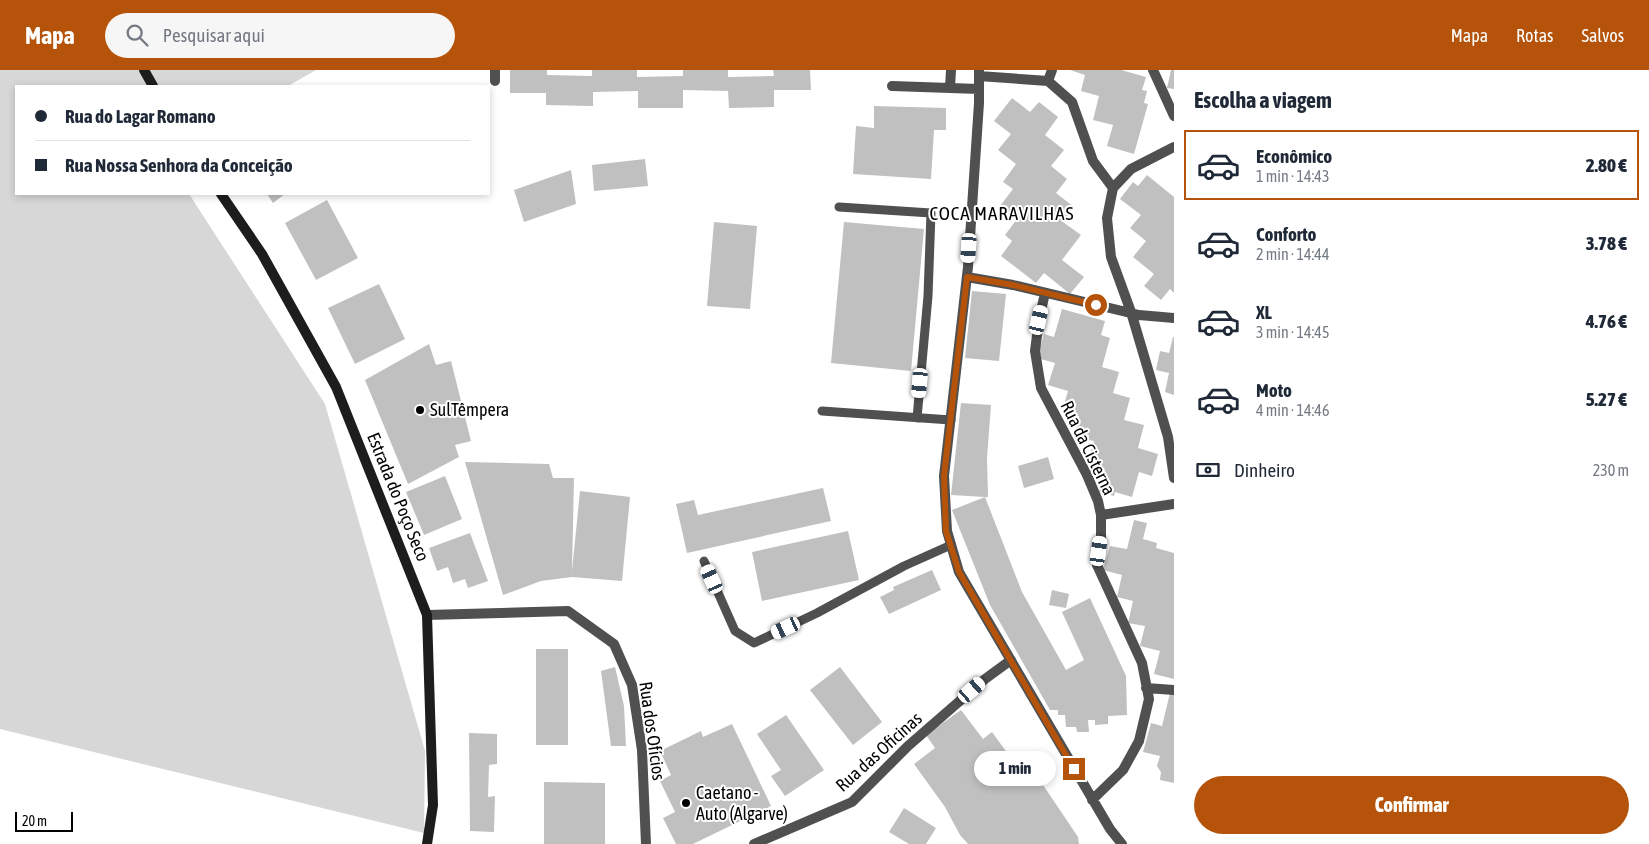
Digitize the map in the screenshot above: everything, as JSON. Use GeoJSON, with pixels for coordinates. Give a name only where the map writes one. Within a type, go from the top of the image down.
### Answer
{"type":"FeatureCollection","features":[{"type":"Feature","properties":{"kind":"street"},"geometry":{"type":"LineString","coordinates":[[144,70],[152,85]]}},
{"type":"Feature","properties":{"kind":"street"},"geometry":{"type":"LineString","coordinates":[[495,70],[495,81]]}},
{"type":"Feature","properties":{"kind":"street"},"geometry":{"type":"LineString","coordinates":[[950,88],[951,70]]}},
{"type":"Feature","properties":{"kind":"street"},"geometry":{"type":"LineString","coordinates":[[1048,81],[1052,70]]}},
{"type":"Feature","properties":{"kind":"street"},"geometry":{"type":"LineString","coordinates":[[1153,70],[1174,116]]}},
{"type":"Feature","properties":{"kind":"street"},"geometry":{"type":"LineString","coordinates":[[1113,188],[1093,161],[1072,102],[1048,81],[979,73],[967,277],[944,476],[946,531],[959,572],[1092,800],[1110,830],[1122,844]]}},
{"type":"Feature","properties":{"kind":"street"},"geometry":{"type":"LineString","coordinates":[[892,86],[979,88]]}},
{"type":"Feature","properties":{"kind":"street"},"geometry":{"type":"LineString","coordinates":[[1174,147],[1131,169],[1113,188],[1106,218],[1111,257],[1131,312],[1168,437],[1174,478]]}},
{"type":"Feature","properties":{"kind":"street","name":"Estrada do Poço Seco"},"geometry":{"type":"LineString","coordinates":[[222,195],[262,254],[336,387],[427,615],[434,806],[427,844]]}},
{"type":"Feature","properties":{"kind":"street"},"geometry":{"type":"LineString","coordinates":[[967,277],[1013,285],[1139,315],[1174,318]]}},
{"type":"Feature","properties":{"kind":"street","name":"Rua da Cisterna"},"geometry":{"type":"LineString","coordinates":[[1045,293],[1035,351],[1041,388],[1088,475],[1098,501],[1101,515],[1101,537],[1097,565],[1142,663],[1149,699],[1139,741],[1123,770],[1092,800]]}},
{"type":"Feature","properties":{"kind":"street"},"geometry":{"type":"LineString","coordinates":[[1101,515],[1174,504]]}},
{"type":"Feature","properties":{"kind":"street","name":"Rua dos Ofícios"},"geometry":{"type":"LineString","coordinates":[[427,615],[568,611],[614,644],[632,685],[642,750],[646,844]]}},
{"type":"Feature","properties":{"kind":"street","name":"Rua das Oficinas"},"geometry":{"type":"LineString","coordinates":[[754,844],[852,802],[908,746],[985,679],[1011,660]]}},
{"type":"Feature","properties":{"kind":"street"},"geometry":{"type":"LineString","coordinates":[[1146,688],[1174,690]]}},
{"type":"Feature","properties":{"kind":"lane"},"geometry":{"type":"LineString","coordinates":[[839,206],[931,213],[928,296],[917,418]]}},
{"type":"Feature","properties":{"kind":"lane"},"geometry":{"type":"LineString","coordinates":[[822,411],[951,420]]}},
{"type":"Feature","properties":{"kind":"lane"},"geometry":{"type":"LineString","coordinates":[[704,561],[735,632],[754,642],[817,613],[904,566],[951,545]]}},
{"type":"Feature","properties":{"kind":"shaded area"},"geometry":{"type":"Polygon","coordinates":[[[0,70],[316,70],[290,85],[15,85],[15,195],[190,195],[325,404],[425,751],[424,833],[0,729],[0,70]]]}},
{"type":"Feature","properties":{"kind":"building"},"geometry":{"type":"Polygon","coordinates":[[[510,70],[547,70],[547,75],[592,76],[592,70],[637,70],[637,77],[683,76],[683,70],[728,70],[728,77],[774,76],[773,70],[810,70],[811,90],[774,90],[774,107],[729,108],[728,91],[683,90],[683,108],[638,108],[638,91],[593,92],[593,106],[546,105],[546,93],[510,93],[510,70]]]}},
{"type":"Feature","properties":{"kind":"building"},"geometry":{"type":"Polygon","coordinates":[[[1070,70],[1121,70],[1146,77],[1142,90],[1147,91],[1144,103],[1148,104],[1134,154],[1107,146],[1113,125],[1093,120],[1099,96],[1081,91],[1085,75],[1070,70]]]}},
{"type":"Feature","properties":{"kind":"building"},"geometry":{"type":"Polygon","coordinates":[[[1171,70],[1174,70],[1174,89],[1167,88],[1171,70]]]}},
{"type":"Feature","properties":{"kind":"building"},"geometry":{"type":"Polygon","coordinates":[[[1012,98],[1030,112],[1039,102],[1058,117],[1045,135],[1064,150],[1051,166],[1067,179],[1056,193],[1074,207],[1063,222],[1081,235],[1062,260],[1084,277],[1070,294],[1044,273],[1036,283],[1001,256],[1012,241],[1005,235],[1017,219],[1000,206],[1013,189],[1003,182],[1016,164],[998,150],[1011,134],[994,121],[1012,98]]]}},
{"type":"Feature","properties":{"kind":"building"},"geometry":{"type":"Polygon","coordinates":[[[874,106],[946,108],[946,130],[934,130],[931,179],[853,174],[856,126],[874,128],[874,106]]]}},
{"type":"Feature","properties":{"kind":"building"},"geometry":{"type":"Polygon","coordinates":[[[645,159],[648,186],[594,191],[592,165],[645,159]]]}},
{"type":"Feature","properties":{"kind":"building"},"geometry":{"type":"Polygon","coordinates":[[[571,170],[576,204],[524,222],[514,190],[571,170]]]}},
{"type":"Feature","properties":{"kind":"building"},"geometry":{"type":"Polygon","coordinates":[[[1147,175],[1174,197],[1174,293],[1170,289],[1161,300],[1144,286],[1154,274],[1133,257],[1146,241],[1130,228],[1141,215],[1120,199],[1133,182],[1138,186],[1147,175]]]}},
{"type":"Feature","properties":{"kind":"building"},"geometry":{"type":"Polygon","coordinates":[[[268,195],[284,195],[273,203],[268,195]]]}},
{"type":"Feature","properties":{"kind":"building"},"geometry":{"type":"Polygon","coordinates":[[[327,200],[358,258],[316,280],[285,223],[327,200]]]}},
{"type":"Feature","properties":{"kind":"building"},"geometry":{"type":"Polygon","coordinates":[[[714,222],[757,226],[750,309],[707,306],[714,222]]]}},
{"type":"Feature","properties":{"kind":"building"},"geometry":{"type":"Polygon","coordinates":[[[844,222],[924,229],[911,371],[831,363],[844,222]]]}},
{"type":"Feature","properties":{"kind":"building"},"geometry":{"type":"Polygon","coordinates":[[[379,284],[405,339],[355,364],[328,308],[379,284]]]}},
{"type":"Feature","properties":{"kind":"building"},"geometry":{"type":"Polygon","coordinates":[[[972,291],[1006,294],[999,361],[965,358],[972,291]]]}},
{"type":"Feature","properties":{"kind":"building"},"geometry":{"type":"Polygon","coordinates":[[[1062,309],[1105,321],[1101,335],[1110,338],[1102,367],[1119,372],[1113,393],[1130,398],[1124,420],[1144,425],[1138,448],[1158,454],[1152,476],[1139,472],[1132,497],[1115,492],[1114,496],[1099,492],[1105,469],[1087,464],[1094,441],[1088,440],[1089,435],[1075,431],[1079,416],[1062,411],[1068,391],[1048,385],[1055,363],[1037,358],[1044,334],[1054,337],[1062,309]]]}},
{"type":"Feature","properties":{"kind":"building"},"geometry":{"type":"Polygon","coordinates":[[[1173,337],[1174,395],[1165,392],[1169,373],[1156,370],[1160,351],[1169,353],[1173,337]]]}},
{"type":"Feature","properties":{"kind":"building","name":"SulTêmpera"},"geometry":{"type":"Polygon","coordinates":[[[429,344],[436,365],[451,361],[471,441],[455,445],[459,457],[408,484],[365,380],[429,344]]]}},
{"type":"Feature","properties":{"kind":"building"},"geometry":{"type":"Polygon","coordinates":[[[961,403],[991,405],[987,458],[988,497],[951,495],[961,403]]]}},
{"type":"Feature","properties":{"kind":"building"},"geometry":{"type":"Polygon","coordinates":[[[1048,457],[1054,479],[1024,488],[1018,466],[1048,457]]]}},
{"type":"Feature","properties":{"kind":"building"},"geometry":{"type":"Polygon","coordinates":[[[465,462],[549,464],[553,478],[574,478],[572,571],[580,491],[630,497],[622,581],[572,577],[541,581],[503,595],[465,462]]]}},
{"type":"Feature","properties":{"kind":"building"},"geometry":{"type":"Polygon","coordinates":[[[445,476],[462,519],[424,535],[406,492],[445,476]]]}},
{"type":"Feature","properties":{"kind":"building"},"geometry":{"type":"Polygon","coordinates":[[[823,488],[831,521],[687,553],[676,504],[694,500],[698,515],[823,488]]]}},
{"type":"Feature","properties":{"kind":"building"},"geometry":{"type":"Polygon","coordinates":[[[985,497],[1022,592],[1066,670],[1084,660],[1062,612],[1090,598],[1126,676],[1127,715],[1108,716],[1108,724],[1095,725],[1095,720],[1088,720],[1089,732],[1077,732],[1076,727],[1066,727],[1065,715],[1058,715],[1058,710],[1050,710],[990,605],[952,510],[985,497]]]}},
{"type":"Feature","properties":{"kind":"building"},"geometry":{"type":"Polygon","coordinates":[[[1134,520],[1147,523],[1143,539],[1157,543],[1156,548],[1174,553],[1174,679],[1154,674],[1160,651],[1140,646],[1145,626],[1128,623],[1133,601],[1117,597],[1122,575],[1103,570],[1110,546],[1127,549],[1134,520]]]}},
{"type":"Feature","properties":{"kind":"building"},"geometry":{"type":"Polygon","coordinates":[[[848,531],[859,580],[762,601],[752,552],[848,531]]]}},
{"type":"Feature","properties":{"kind":"building"},"geometry":{"type":"Polygon","coordinates":[[[470,533],[488,581],[468,588],[465,579],[453,583],[448,567],[437,571],[429,548],[470,533]]]}},
{"type":"Feature","properties":{"kind":"building"},"geometry":{"type":"Polygon","coordinates":[[[932,570],[941,590],[889,614],[880,597],[894,590],[893,587],[932,570]]]}},
{"type":"Feature","properties":{"kind":"building"},"geometry":{"type":"Polygon","coordinates":[[[1052,590],[1069,594],[1066,608],[1049,605],[1052,590]]]}},
{"type":"Feature","properties":{"kind":"building"},"geometry":{"type":"Polygon","coordinates":[[[536,649],[568,649],[568,745],[536,745],[536,649]]]}},
{"type":"Feature","properties":{"kind":"building"},"geometry":{"type":"Polygon","coordinates":[[[615,667],[624,706],[626,746],[611,746],[601,671],[615,667]]]}},
{"type":"Feature","properties":{"kind":"building"},"geometry":{"type":"Polygon","coordinates":[[[840,667],[882,722],[853,745],[810,690],[840,667]]]}},
{"type":"Feature","properties":{"kind":"building"},"geometry":{"type":"Polygon","coordinates":[[[1170,693],[1174,694],[1174,783],[1160,780],[1161,772],[1157,766],[1160,756],[1143,752],[1151,723],[1162,726],[1170,693]]]}},
{"type":"Feature","properties":{"kind":"building"},"geometry":{"type":"Polygon","coordinates":[[[961,710],[983,739],[992,732],[1011,758],[1021,752],[1078,837],[1079,844],[968,844],[960,835],[945,807],[914,764],[935,748],[926,735],[961,710]]]}},
{"type":"Feature","properties":{"kind":"building"},"geometry":{"type":"Polygon","coordinates":[[[786,715],[824,770],[785,796],[771,776],[781,770],[757,734],[786,715]]]}},
{"type":"Feature","properties":{"kind":"building"},"geometry":{"type":"Polygon","coordinates":[[[732,724],[771,806],[693,844],[676,844],[663,818],[675,812],[660,781],[671,775],[660,751],[701,731],[703,737],[732,724]]]}},
{"type":"Feature","properties":{"kind":"building"},"geometry":{"type":"Polygon","coordinates":[[[469,733],[497,734],[497,764],[489,765],[488,797],[495,796],[494,832],[470,831],[469,733]]]}},
{"type":"Feature","properties":{"kind":"building"},"geometry":{"type":"Polygon","coordinates":[[[544,782],[605,783],[605,844],[544,844],[544,782]]]}},
{"type":"Feature","properties":{"kind":"building"},"geometry":{"type":"Polygon","coordinates":[[[904,808],[936,828],[926,844],[909,844],[889,832],[904,808]]]}},
{"type":"Feature","properties":{"kind":"place","name":"SulTêmpera"},"geometry":{"type":"Point","coordinates":[420,410]}},
{"type":"Feature","properties":{"kind":"place","name":"Caetano - Auto (Algarve)"},"geometry":{"type":"Point","coordinates":[686,803]}},
{"type":"Feature","properties":{"kind":"district","name":"COCA MARAVILHAS"},"geometry":{"type":"Point","coordinates":[1002,213]}},
{"type":"Feature","properties":{"kind":"route"},"geometry":{"type":"LineString","coordinates":[[1074,769],[959,572],[946,531],[944,476],[967,277],[1013,285],[1096,305]]}}]}
